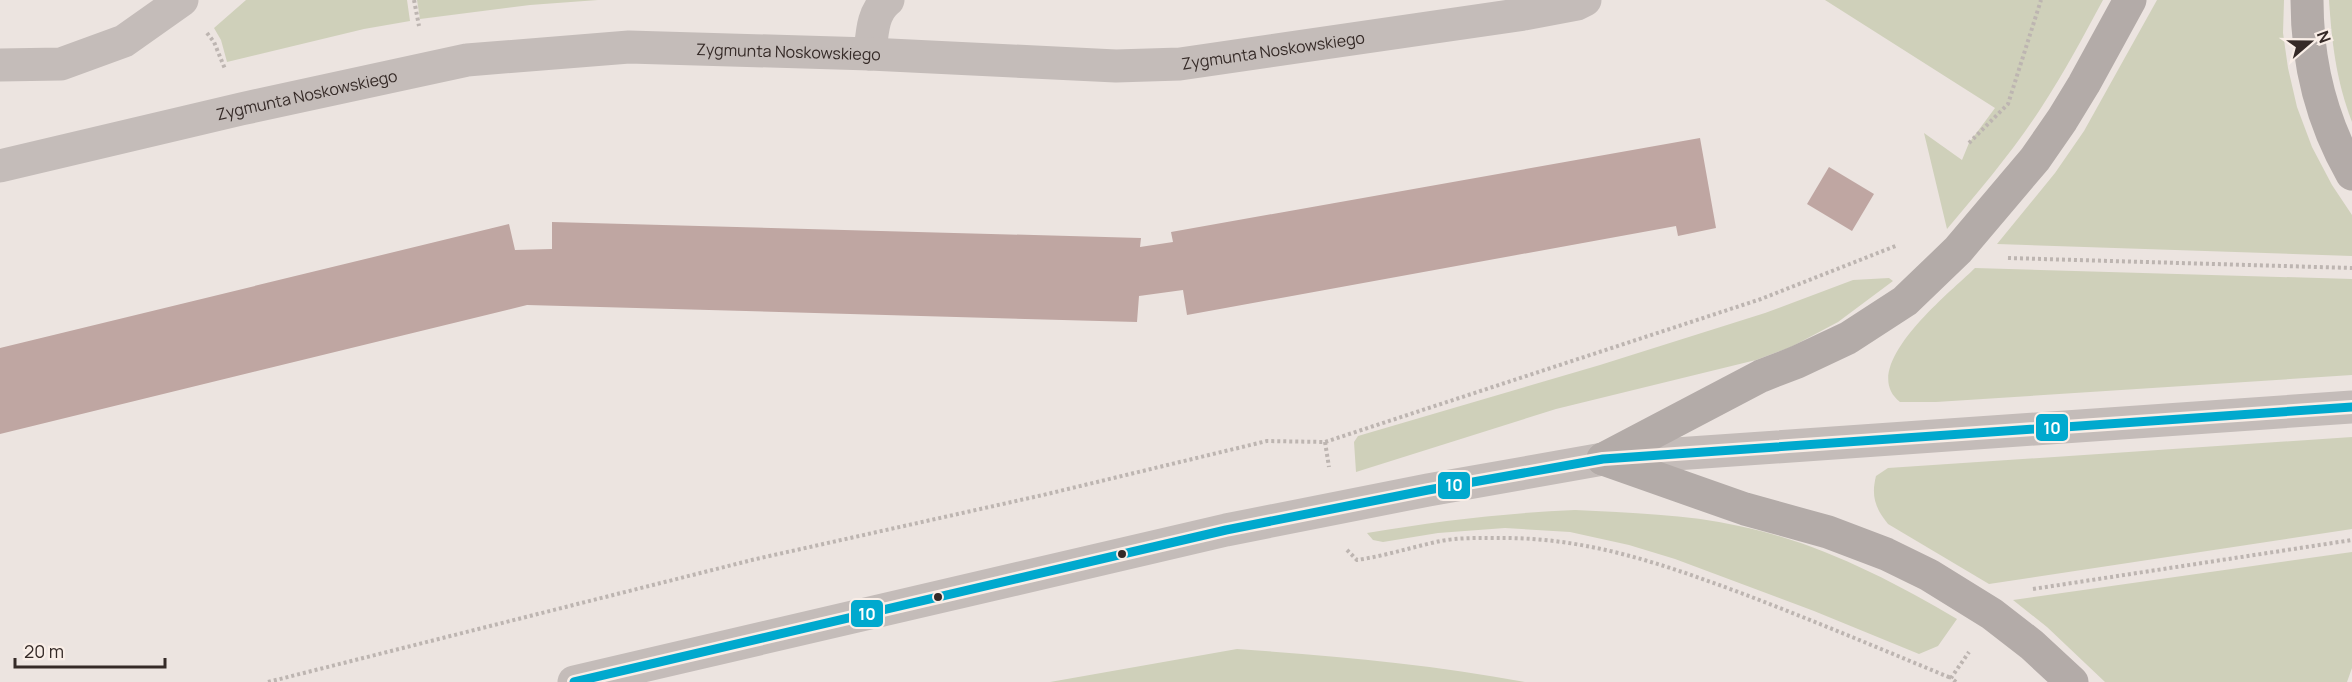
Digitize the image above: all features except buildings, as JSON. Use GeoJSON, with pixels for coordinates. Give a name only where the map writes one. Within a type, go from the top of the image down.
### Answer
{"type":"FeatureCollection","features":[{"type":"Feature","properties":{"kind":"main road"},"geometry":{"type":"LineString","coordinates":[[1603,459],[1761,376],[1848,338],[1905,301],[1958,250],[2035,159],[2084,84],[2130,0]]}},
{"type":"Feature","properties":{"kind":"main road"},"geometry":{"type":"LineString","coordinates":[[2307,0],[2307,32],[2311,65],[2320,101],[2334,140],[2352,174]]}},
{"type":"Feature","properties":{"kind":"main road"},"geometry":{"type":"LineString","coordinates":[[1603,459],[1746,509],[1828,532],[1886,554],[1929,575],[1992,614],[2032,645],[2072,682]]}},
{"type":"Feature","properties":{"kind":"street"},"geometry":{"type":"LineString","coordinates":[[0,65],[61,64],[124,41],[182,0]]}},
{"type":"Feature","properties":{"kind":"street"},"geometry":{"type":"LineString","coordinates":[[870,54],[873,26],[882,5],[888,0]]}},
{"type":"Feature","properties":{"kind":"street","name":"Zygmunta Noskowskiego"},"geometry":{"type":"LineString","coordinates":[[0,166],[241,109],[467,60],[629,47],[870,54],[1116,66],[1180,64],[1524,14],[1577,4],[1585,0]]}},
{"type":"Feature","properties":{"kind":"street"},"geometry":{"type":"LineString","coordinates":[[574,682],[1226,530],[1428,490],[1603,459],[2352,407]]}},
{"type":"Feature","properties":{"kind":"path"},"geometry":{"type":"LineString","coordinates":[[1969,143],[2008,104],[2041,0]]}},
{"type":"Feature","properties":{"kind":"path"},"geometry":{"type":"LineString","coordinates":[[201,25],[214,42],[241,109]]}},
{"type":"Feature","properties":{"kind":"path"},"geometry":{"type":"LineString","coordinates":[[268,682],[756,559],[1043,495],[1267,441],[1325,442],[1761,298],[1899,245]]}},
{"type":"Feature","properties":{"kind":"path"},"geometry":{"type":"LineString","coordinates":[[2004,258],[2352,267]]}},
{"type":"Feature","properties":{"kind":"path"},"geometry":{"type":"LineString","coordinates":[[1325,442],[1330,469]]}},
{"type":"Feature","properties":{"kind":"path"},"geometry":{"type":"LineString","coordinates":[[1343,546],[1357,560],[1388,555],[1438,541],[1505,538],[1567,543],[1628,554],[1673,568],[1810,620],[1956,682]]}},
{"type":"Feature","properties":{"kind":"path"},"geometry":{"type":"LineString","coordinates":[[2027,590],[2352,540]]}},
{"type":"Feature","properties":{"kind":"path"},"geometry":{"type":"LineString","coordinates":[[1951,678],[1974,644]]}},
{"type":"Feature","properties":{"kind":"green space"},"geometry":{"type":"Polygon","coordinates":[[[246,0],[407,0],[410,21],[364,29],[227,62],[221,40],[214,28],[246,0]]]}},
{"type":"Feature","properties":{"kind":"green space"},"geometry":{"type":"Polygon","coordinates":[[[417,0],[598,0],[530,5],[420,19],[417,0]]]}},
{"type":"Feature","properties":{"kind":"green space"},"geometry":{"type":"Polygon","coordinates":[[[1825,0],[2103,0],[2030,124],[1996,170],[1947,229],[1924,133],[1962,160],[1969,143],[1995,108],[1825,0]]]}},
{"type":"Feature","properties":{"kind":"green space"},"geometry":{"type":"Polygon","coordinates":[[[2157,0],[2284,0],[2283,33],[2297,107],[2312,147],[2332,185],[2352,215],[2352,256],[1997,244],[2055,173],[2084,131],[2157,0]]]}},
{"type":"Feature","properties":{"kind":"green space"},"geometry":{"type":"Polygon","coordinates":[[[2329,0],[2352,0],[2352,122],[2336,62],[2329,0]]]}},
{"type":"Feature","properties":{"kind":"green space"},"geometry":{"type":"Polygon","coordinates":[[[1975,268],[2352,279],[2352,375],[1936,402],[1900,402],[1889,387],[1890,370],[1898,350],[1929,311],[1975,268]]]}},
{"type":"Feature","properties":{"kind":"green space"},"geometry":{"type":"Polygon","coordinates":[[[1889,278],[1893,281],[1838,322],[1791,347],[1756,360],[1556,409],[1356,472],[1354,442],[1358,436],[1600,365],[1765,313],[1853,280],[1889,278]]]}},
{"type":"Feature","properties":{"kind":"green space"},"geometry":{"type":"Polygon","coordinates":[[[2352,437],[2352,529],[1989,584],[1888,524],[1877,507],[1874,496],[1876,476],[1888,468],[2352,437]]]}},
{"type":"Feature","properties":{"kind":"green space"},"geometry":{"type":"Polygon","coordinates":[[[1575,510],[1699,519],[1768,533],[1824,552],[1879,576],[1957,619],[1938,646],[1919,654],[1814,611],[1675,559],[1629,545],[1570,532],[1505,528],[1438,533],[1383,542],[1373,540],[1367,533],[1471,518],[1575,510]]]}},
{"type":"Feature","properties":{"kind":"green space"},"geometry":{"type":"Polygon","coordinates":[[[2352,552],[2352,668],[2347,682],[2105,682],[2047,627],[2013,600],[2352,552]]]}},
{"type":"Feature","properties":{"kind":"green space"},"geometry":{"type":"Polygon","coordinates":[[[1237,649],[1381,661],[1525,682],[1050,682],[1237,649]]]}},
{"type":"Feature","properties":{"kind":"transit line","name":"10"},"geometry":{"type":"LineString","coordinates":[[574,682],[1226,530],[1428,490],[1603,459],[2352,407]]}}]}
